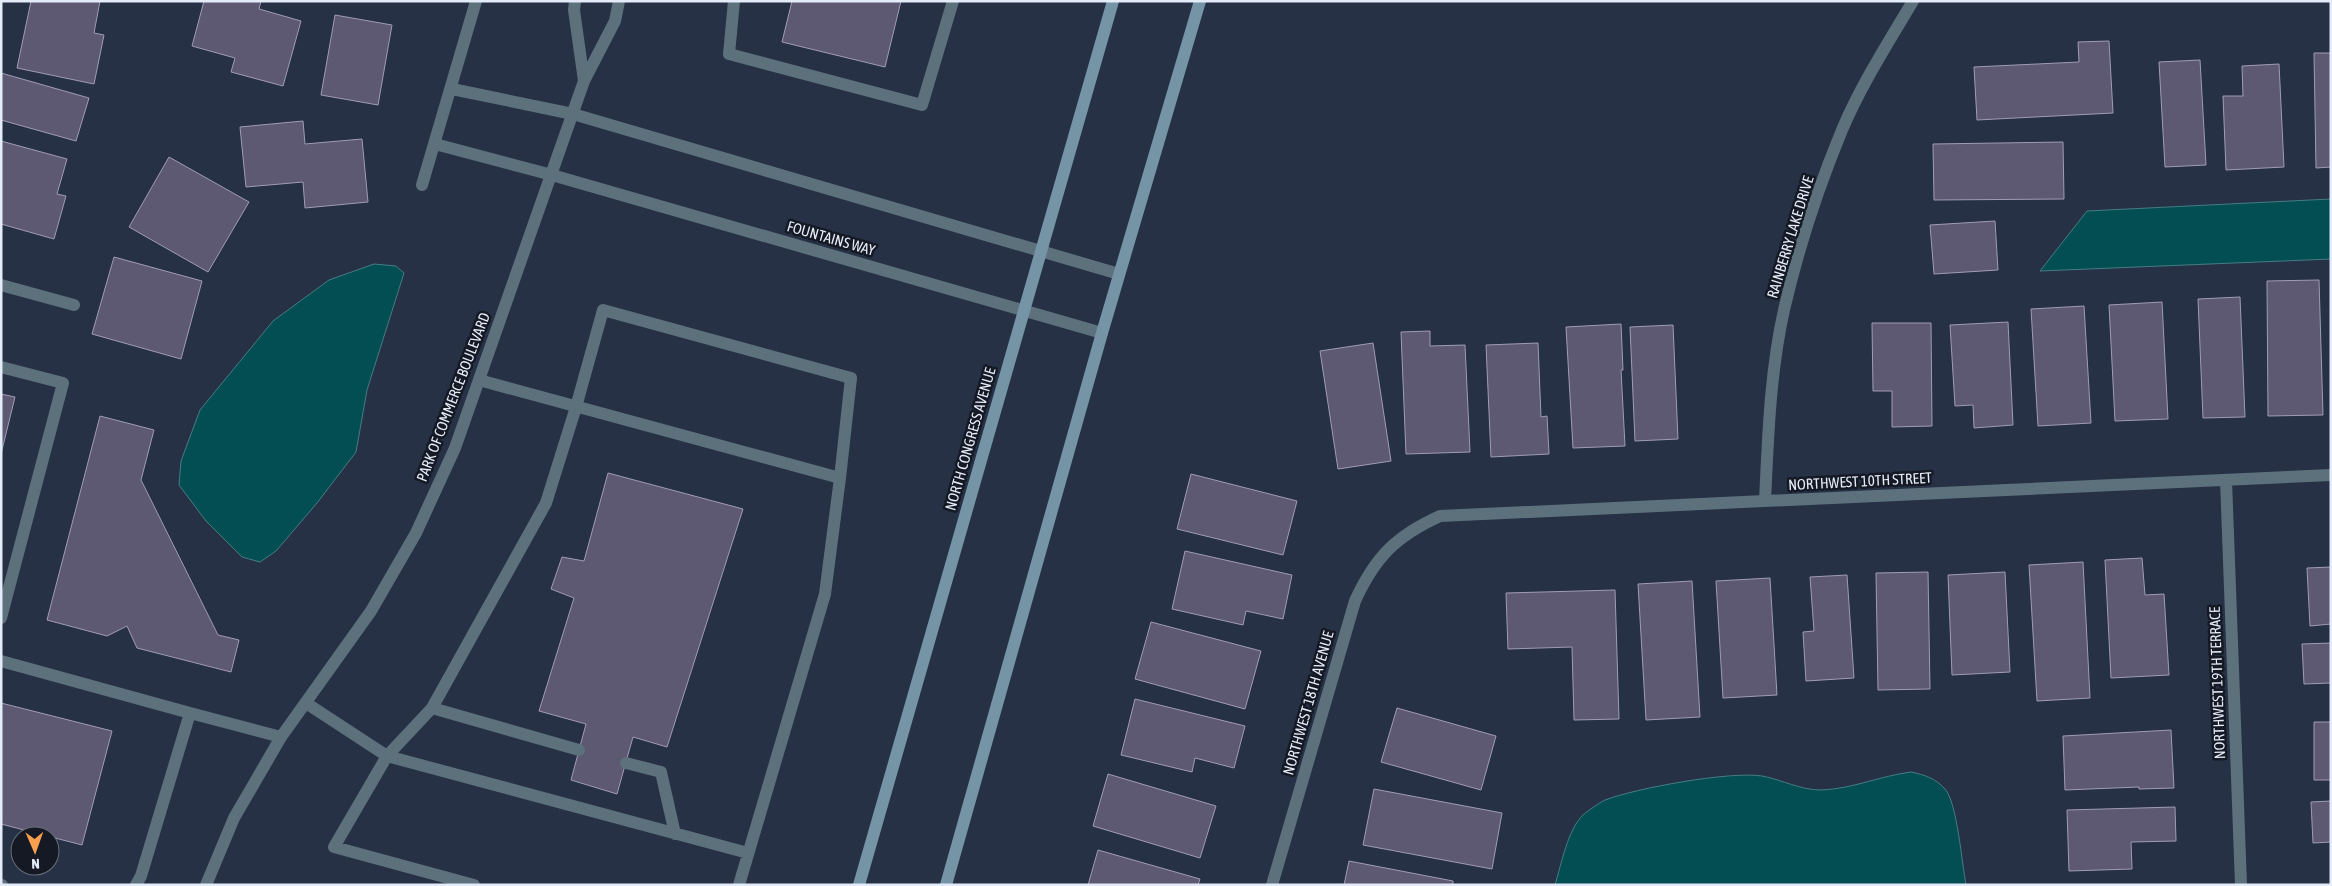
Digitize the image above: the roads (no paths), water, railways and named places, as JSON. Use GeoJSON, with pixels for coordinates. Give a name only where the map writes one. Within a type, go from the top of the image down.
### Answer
{"type":"FeatureCollection","features":[{"type":"Feature","properties":{"kind":"main road","name":"NORTH CONGRESS AVENUE"},"geometry":{"type":"LineString","coordinates":[[859,885],[1113,1]]}},
{"type":"Feature","properties":{"kind":"main road"},"geometry":{"type":"LineString","coordinates":[[946,885],[1102,333],[1200,1]]}},
{"type":"Feature","properties":{"kind":"street"},"geometry":{"type":"LineString","coordinates":[[422,186],[452,89],[476,1]]}},
{"type":"Feature","properties":{"kind":"street","name":"PARK OF COMMERCE BOULEVARD"},"geometry":{"type":"LineString","coordinates":[[575,1],[574,10],[584,81]]}},
{"type":"Feature","properties":{"kind":"street","name":"PARK OF COMMERCE BOULEVARD"},"geometry":{"type":"LineString","coordinates":[[206,885],[234,818],[281,737],[371,612],[416,533],[454,448],[584,81],[615,21],[619,1]]}},
{"type":"Feature","properties":{"kind":"street"},"geometry":{"type":"LineString","coordinates":[[734,1],[729,54],[922,105],[953,1]]}},
{"type":"Feature","properties":{"kind":"street","name":"RAINBERRY LAKE DRIVE"},"geometry":{"type":"LineString","coordinates":[[1765,501],[1770,406],[1784,311],[1809,219],[1843,130],[1871,72],[1913,1]]}},
{"type":"Feature","properties":{"kind":"street"},"geometry":{"type":"LineString","coordinates":[[452,89],[573,114],[1119,274]]}},
{"type":"Feature","properties":{"kind":"street","name":"FOUNTAINS WAY"},"geometry":{"type":"LineString","coordinates":[[435,144],[552,175],[1102,333]]}},
{"type":"Feature","properties":{"kind":"street"},"geometry":{"type":"LineString","coordinates":[[1,285],[74,306]]}},
{"type":"Feature","properties":{"kind":"street"},"geometry":{"type":"LineString","coordinates":[[474,885],[334,847],[387,756],[432,708],[500,589],[546,502],[576,407],[602,310],[851,378],[825,594],[739,885]]}},
{"type":"Feature","properties":{"kind":"street"},"geometry":{"type":"LineString","coordinates":[[1,367],[63,383],[1,618]]}},
{"type":"Feature","properties":{"kind":"street"},"geometry":{"type":"LineString","coordinates":[[479,380],[840,478]]}},
{"type":"Feature","properties":{"kind":"street","name":"NORTHWEST 10TH STREET"},"geometry":{"type":"LineString","coordinates":[[1396,540],[1440,516],[2331,476]]}},
{"type":"Feature","properties":{"kind":"street","name":"NORTHWEST 19TH TERRACE"},"geometry":{"type":"LineString","coordinates":[[2226,480],[2241,885]]}},
{"type":"Feature","properties":{"kind":"street","name":"NORTHWEST 18TH AVENUE"},"geometry":{"type":"LineString","coordinates":[[1272,885],[1355,601],[1365,578],[1379,558],[1396,540]]}},
{"type":"Feature","properties":{"kind":"street"},"geometry":{"type":"LineString","coordinates":[[1,661],[281,737]]}},
{"type":"Feature","properties":{"kind":"street"},"geometry":{"type":"LineString","coordinates":[[306,703],[387,756],[748,853]]}},
{"type":"Feature","properties":{"kind":"street"},"geometry":{"type":"LineString","coordinates":[[432,708],[579,750]]}},
{"type":"Feature","properties":{"kind":"street"},"geometry":{"type":"LineString","coordinates":[[136,885],[141,876],[190,713]]}},
{"type":"Feature","properties":{"kind":"street"},"geometry":{"type":"LineString","coordinates":[[626,763],[660,772],[675,834]]}}]}
